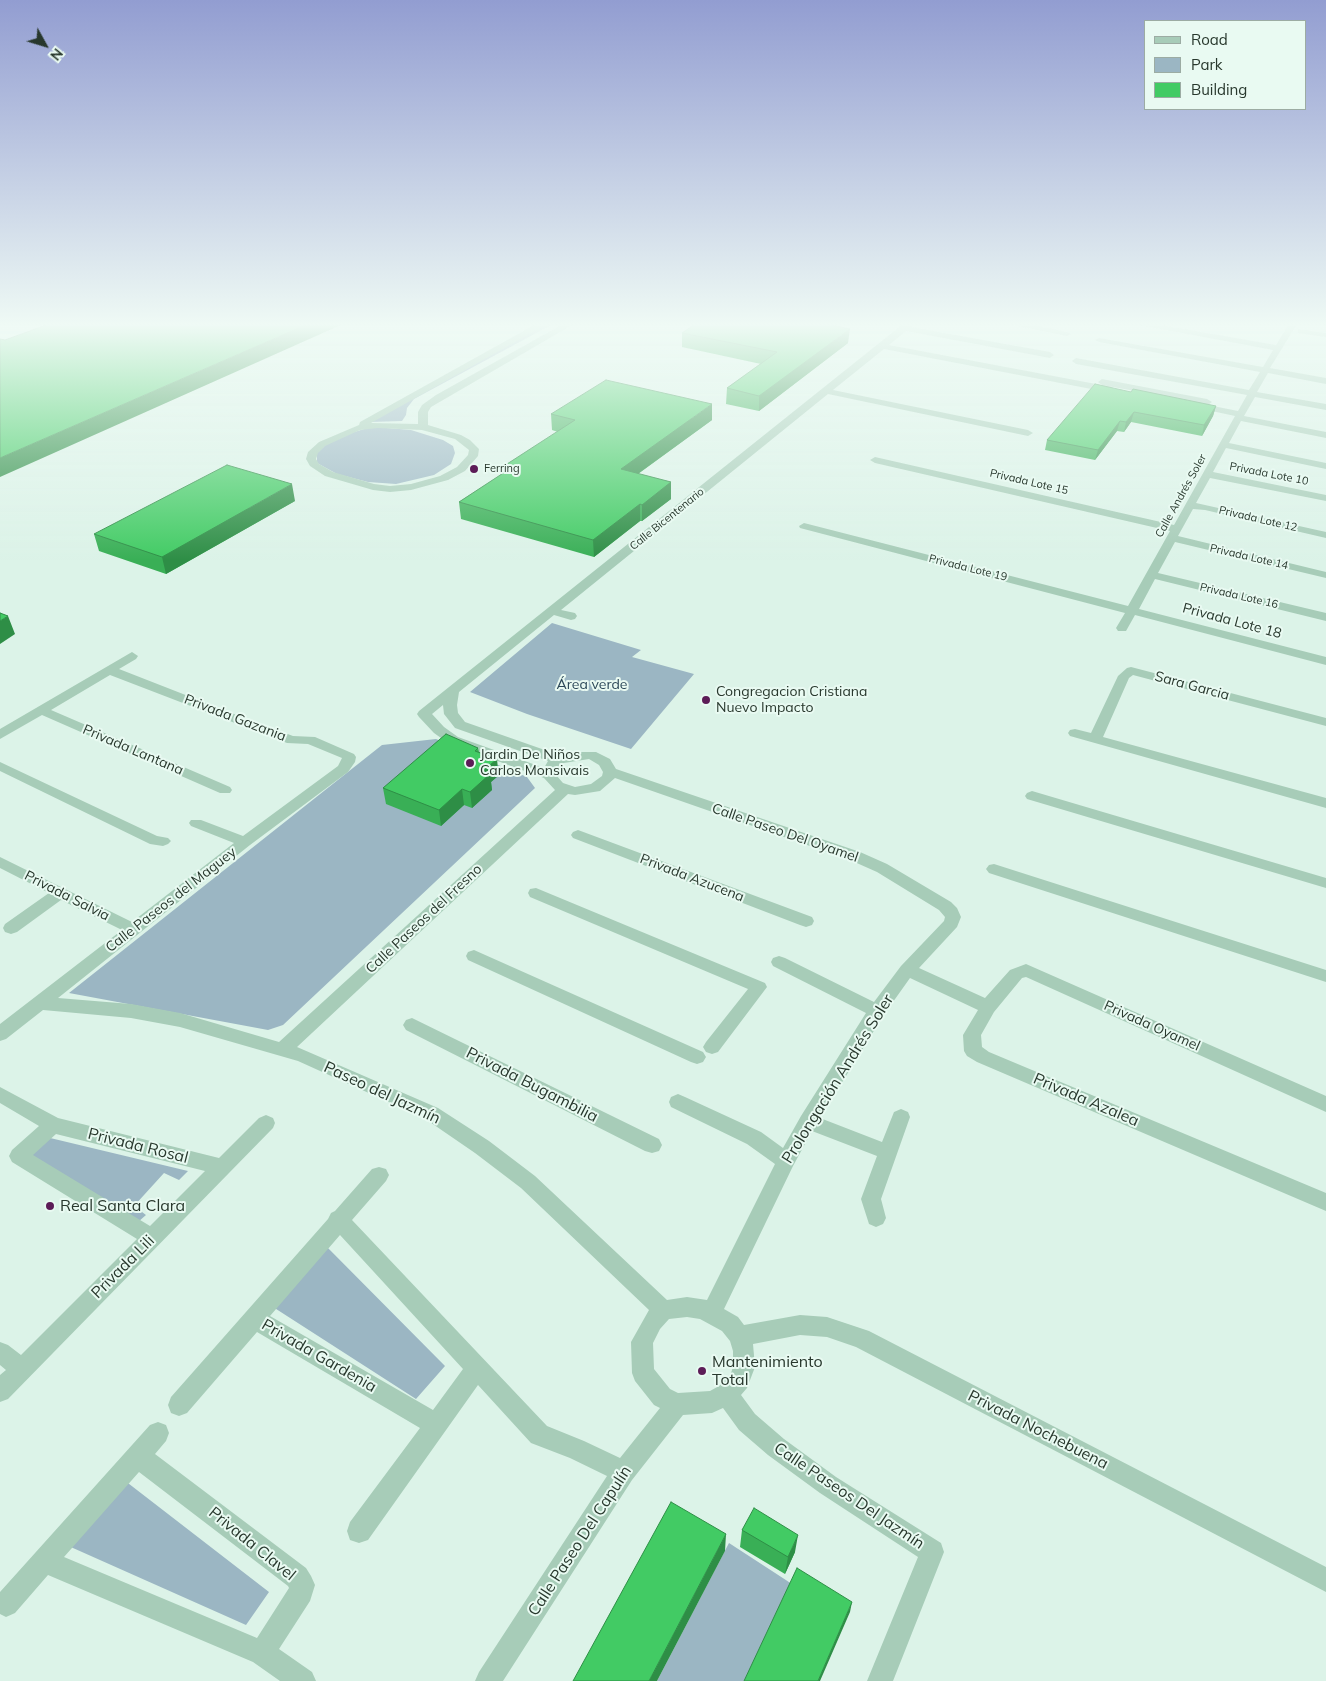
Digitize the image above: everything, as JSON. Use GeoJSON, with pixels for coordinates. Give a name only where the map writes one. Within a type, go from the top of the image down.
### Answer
{"type":"FeatureCollection","features":[{"type":"Feature","properties":{"kind":"street"},"geometry":{"type":"LineString","coordinates":[[358,428],[393,424],[450,434],[467,442],[474,449],[473,456],[462,469],[444,478],[412,487],[390,489],[373,487],[329,474],[315,466],[311,459],[313,452],[322,444],[358,428],[403,402]]}},
{"type":"Feature","properties":{"kind":"street"},"geometry":{"type":"LineString","coordinates":[[423,428],[422,412],[431,402]]}},
{"type":"Feature","properties":{"kind":"street","name":"Calle Bicentenario"},"geometry":{"type":"LineString","coordinates":[[548,775],[453,740],[438,730],[424,714],[813,402]]}},
{"type":"Feature","properties":{"kind":"street"},"geometry":{"type":"LineString","coordinates":[[882,402],[1028,433]]}},
{"type":"Feature","properties":{"kind":"street"},"geometry":{"type":"LineString","coordinates":[[1180,402],[1241,414]]}},
{"type":"Feature","properties":{"kind":"street"},"geometry":{"type":"LineString","coordinates":[[1184,402],[1326,435]]}},
{"type":"Feature","properties":{"kind":"street","name":"Calle Andrés Soler"},"geometry":{"type":"LineString","coordinates":[[1122,628],[1248,402]]}},
{"type":"Feature","properties":{"kind":"street"},"geometry":{"type":"LineString","coordinates":[[1302,402],[1326,407]]}},
{"type":"Feature","properties":{"kind":"street"},"geometry":{"type":"LineString","coordinates":[[1224,445],[1326,466]]}},
{"type":"Feature","properties":{"kind":"street","name":"Privada Lote 15"},"geometry":{"type":"LineString","coordinates":[[875,460],[1174,534]]}},
{"type":"Feature","properties":{"kind":"street","name":"Privada Lote 10"},"geometry":{"type":"LineString","coordinates":[[1208,474],[1326,498]]}},
{"type":"Feature","properties":{"kind":"street","name":"Privada Lote 12"},"geometry":{"type":"LineString","coordinates":[[1190,506],[1205,507],[1326,535]]}},
{"type":"Feature","properties":{"kind":"street","name":"Privada Lote 19"},"geometry":{"type":"LineString","coordinates":[[804,526],[1131,610]]}},
{"type":"Feature","properties":{"kind":"street","name":"Privada Lote 14"},"geometry":{"type":"LineString","coordinates":[[1174,534],[1326,575]]}},
{"type":"Feature","properties":{"kind":"street","name":"Privada Lote 16"},"geometry":{"type":"LineString","coordinates":[[1151,575],[1326,617]]}},
{"type":"Feature","properties":{"kind":"street","name":"Privada Lote 18"},"geometry":{"type":"LineString","coordinates":[[1131,610],[1326,661]]}},
{"type":"Feature","properties":{"kind":"street"},"geometry":{"type":"LineString","coordinates":[[553,611],[571,616]]}},
{"type":"Feature","properties":{"kind":"street"},"geometry":{"type":"LineString","coordinates":[[0,735],[132,656]]}},
{"type":"Feature","properties":{"kind":"street","name":"Privada Gazania"},"geometry":{"type":"LineString","coordinates":[[109,670],[292,740],[310,740],[343,753],[349,757],[343,769]]}},
{"type":"Feature","properties":{"kind":"street","name":"Sara Garcia"},"geometry":{"type":"LineString","coordinates":[[1096,738],[1124,676],[1132,671],[1326,722]]}},
{"type":"Feature","properties":{"kind":"street"},"geometry":{"type":"LineString","coordinates":[[453,692],[450,705],[451,714],[460,725],[559,760]]}},
{"type":"Feature","properties":{"kind":"street","name":"Privada Lantana"},"geometry":{"type":"LineString","coordinates":[[41,710],[225,790]]}},
{"type":"Feature","properties":{"kind":"street"},"geometry":{"type":"LineString","coordinates":[[1075,734],[1096,738],[1326,803]]}},
{"type":"Feature","properties":{"kind":"street"},"geometry":{"type":"LineString","coordinates":[[591,755],[605,762],[610,772],[608,778],[595,788],[575,791],[558,786],[548,775],[552,765],[559,760],[572,756],[591,755]]}},
{"type":"Feature","properties":{"kind":"street"},"geometry":{"type":"LineString","coordinates":[[0,766],[155,840],[163,841]]}},
{"type":"Feature","properties":{"kind":"street","name":"Calle Paseos del Maguey"},"geometry":{"type":"LineString","coordinates":[[0,1034],[245,842],[343,769]]}},
{"type":"Feature","properties":{"kind":"street","name":"Calle Paseo Del Oyamel"},"geometry":{"type":"LineString","coordinates":[[610,772],[855,856],[882,868],[951,912]]}},
{"type":"Feature","properties":{"kind":"street","name":"Calle Paseos del Fresno"},"geometry":{"type":"LineString","coordinates":[[282,1050],[565,789]]}},
{"type":"Feature","properties":{"kind":"street"},"geometry":{"type":"LineString","coordinates":[[1032,796],[1326,883]]}},
{"type":"Feature","properties":{"kind":"street"},"geometry":{"type":"LineString","coordinates":[[196,822],[245,842]]}},
{"type":"Feature","properties":{"kind":"street","name":"Privada Azucena"},"geometry":{"type":"LineString","coordinates":[[578,835],[806,921]]}},
{"type":"Feature","properties":{"kind":"street","name":"Privada Salvia"},"geometry":{"type":"LineString","coordinates":[[0,862],[133,929]]}},
{"type":"Feature","properties":{"kind":"street"},"geometry":{"type":"LineString","coordinates":[[994,869],[1326,976]]}},
{"type":"Feature","properties":{"kind":"street"},"geometry":{"type":"LineString","coordinates":[[11,928],[61,892]]}},
{"type":"Feature","properties":{"kind":"street"},"geometry":{"type":"LineString","coordinates":[[536,893],[759,987],[712,1047]]}},
{"type":"Feature","properties":{"kind":"street","name":"Prolongación Andrés Soler"},"geometry":{"type":"LineString","coordinates":[[712,1312],[786,1161],[808,1122],[877,1011],[907,970],[951,922],[953,917],[951,912]]}},
{"type":"Feature","properties":{"kind":"street"},"geometry":{"type":"LineString","coordinates":[[474,956],[697,1056]]}},
{"type":"Feature","properties":{"kind":"street"},"geometry":{"type":"LineString","coordinates":[[779,962],[877,1011]]}},
{"type":"Feature","properties":{"kind":"street"},"geometry":{"type":"LineString","coordinates":[[907,970],[988,1007]]}},
{"type":"Feature","properties":{"kind":"street","name":"Privada Oyamel"},"geometry":{"type":"LineString","coordinates":[[988,1007],[1016,974],[1026,970],[1326,1104]]}},
{"type":"Feature","properties":{"kind":"street","name":"Paseo del Jazmín"},"geometry":{"type":"LineString","coordinates":[[39,1003],[131,1011],[180,1020],[311,1059],[431,1113],[482,1147],[528,1182],[663,1310]]}},
{"type":"Feature","properties":{"kind":"street","name":"Privada Azalea"},"geometry":{"type":"LineString","coordinates":[[988,1007],[972,1035],[973,1051],[983,1057],[1326,1202]]}},
{"type":"Feature","properties":{"kind":"street","name":"Privada Bugambilia"},"geometry":{"type":"LineString","coordinates":[[412,1025],[652,1145]]}},
{"type":"Feature","properties":{"kind":"street","name":"Privada Rosal"},"geometry":{"type":"LineString","coordinates":[[0,1094],[53,1125],[222,1167]]}},
{"type":"Feature","properties":{"kind":"street"},"geometry":{"type":"LineString","coordinates":[[678,1102],[754,1138],[786,1161]]}},
{"type":"Feature","properties":{"kind":"street"},"geometry":{"type":"LineString","coordinates":[[876,1218],[871,1199],[901,1117]]}},
{"type":"Feature","properties":{"kind":"street"},"geometry":{"type":"LineString","coordinates":[[808,1122],[887,1152]]}},
{"type":"Feature","properties":{"kind":"street","name":"Privada Lili"},"geometry":{"type":"LineString","coordinates":[[0,1391],[266,1123]]}},
{"type":"Feature","properties":{"kind":"street"},"geometry":{"type":"LineString","coordinates":[[53,1125],[19,1156],[152,1238]]}},
{"type":"Feature","properties":{"kind":"street","name":"Privada Gardenia"},"geometry":{"type":"LineString","coordinates":[[379,1175],[338,1219],[253,1318],[437,1425]]}},
{"type":"Feature","properties":{"kind":"street"},"geometry":{"type":"LineString","coordinates":[[338,1219],[539,1435],[576,1449],[624,1472]]}},
{"type":"Feature","properties":{"kind":"street"},"geometry":{"type":"LineString","coordinates":[[686,1307],[712,1312],[730,1324],[740,1336],[744,1351],[744,1367],[739,1380],[727,1394],[712,1402],[677,1404],[662,1397],[643,1373],[642,1342],[652,1322],[663,1310],[686,1307]]}},
{"type":"Feature","properties":{"kind":"street"},"geometry":{"type":"LineString","coordinates":[[179,1406],[253,1318]]}},
{"type":"Feature","properties":{"kind":"street","name":"Privada Nochebuena"},"geometry":{"type":"LineString","coordinates":[[740,1336],[800,1325],[827,1327],[861,1338],[1326,1580]]}},
{"type":"Feature","properties":{"kind":"street"},"geometry":{"type":"LineString","coordinates":[[0,1352],[22,1369]]}},
{"type":"Feature","properties":{"kind":"street"},"geometry":{"type":"LineString","coordinates":[[359,1531],[476,1369]]}},
{"type":"Feature","properties":{"kind":"street","name":"Calle Paseos Del Jazmín"},"geometry":{"type":"LineString","coordinates":[[727,1394],[747,1422],[776,1447],[828,1485],[932,1552],[880,1681]]}},
{"type":"Feature","properties":{"kind":"street","name":"Calle Paseo Del Capulín"},"geometry":{"type":"LineString","coordinates":[[488,1681],[624,1472],[677,1404]]}},
{"type":"Feature","properties":{"kind":"street"},"geometry":{"type":"LineString","coordinates":[[6,1604],[46,1562],[158,1433]]}},
{"type":"Feature","properties":{"kind":"street","name":"Privada Clavel"},"geometry":{"type":"LineString","coordinates":[[138,1456],[297,1576],[302,1585],[301,1592],[262,1653]]}},
{"type":"Feature","properties":{"kind":"street"},"geometry":{"type":"LineString","coordinates":[[46,1562],[262,1653],[303,1681]]}},
{"type":"Feature","properties":{"kind":"green space"},"geometry":{"type":"Polygon","coordinates":[[[405,402],[411,402],[402,421],[370,422],[405,402]]]}},
{"type":"Feature","properties":{"kind":"green space"},"geometry":{"type":"Polygon","coordinates":[[[375,427],[411,430],[443,440],[453,446],[455,453],[451,464],[434,475],[396,484],[368,482],[337,474],[317,463],[317,453],[332,439],[375,427]]]}},
{"type":"Feature","properties":{"kind":"green space","name":"Área verde"},"geometry":{"type":"Polygon","coordinates":[[[552,623],[641,650],[632,657],[694,674],[631,749],[527,714],[470,692],[552,623]]]}},
{"type":"Feature","properties":{"kind":"green space"},"geometry":{"type":"Polygon","coordinates":[[[436,739],[527,777],[535,788],[283,1025],[268,1030],[69,993],[382,745],[436,739]]]}},
{"type":"Feature","properties":{"kind":"green space"},"geometry":{"type":"Polygon","coordinates":[[[46,1137],[188,1171],[179,1180],[164,1173],[134,1206],[146,1215],[138,1222],[26,1157],[46,1137]]]}},
{"type":"Feature","properties":{"kind":"green space"},"geometry":{"type":"Polygon","coordinates":[[[325,1245],[445,1366],[416,1399],[273,1307],[325,1245]]]}},
{"type":"Feature","properties":{"kind":"green space"},"geometry":{"type":"Polygon","coordinates":[[[124,1480],[269,1592],[246,1625],[64,1544],[124,1480]]]}},
{"type":"Feature","properties":{"kind":"green space"},"geometry":{"type":"Polygon","coordinates":[[[729,1543],[792,1584],[747,1681],[657,1681],[729,1543]]]}},
{"type":"Feature","properties":{"kind":"building"},"geometry":{"type":"Polygon","coordinates":[[[0,402],[128,402],[0,458],[0,402]]]}},
{"type":"Feature","properties":{"kind":"building"},"geometry":{"type":"Polygon","coordinates":[[[570,402],[712,404],[621,469],[671,482],[593,540],[459,502],[514,466],[507,464],[575,420],[551,414],[570,402]]]}},
{"type":"Feature","properties":{"kind":"building"},"geometry":{"type":"Polygon","coordinates":[[[1079,402],[1199,402],[1216,406],[1204,425],[1134,412],[1126,422],[1120,421],[1098,450],[1047,440],[1079,402]]]}},
{"type":"Feature","properties":{"kind":"building"},"geometry":{"type":"Polygon","coordinates":[[[227,465],[292,484],[162,557],[94,534],[227,465]]]}},
{"type":"Feature","properties":{"kind":"building"},"geometry":{"type":"Polygon","coordinates":[[[0,613],[8,616],[0,621],[0,613]]]}},
{"type":"Feature","properties":{"kind":"building"},"geometry":{"type":"Polygon","coordinates":[[[446,734],[478,748],[475,751],[497,759],[483,771],[490,774],[470,792],[462,789],[439,810],[383,788],[446,734]]]}},
{"type":"Feature","properties":{"kind":"building"},"geometry":{"type":"Polygon","coordinates":[[[671,1502],[726,1534],[649,1681],[573,1681],[671,1502]]]}},
{"type":"Feature","properties":{"kind":"building"},"geometry":{"type":"Polygon","coordinates":[[[754,1508],[798,1535],[788,1557],[742,1530],[754,1508]]]}},
{"type":"Feature","properties":{"kind":"building"},"geometry":{"type":"Polygon","coordinates":[[[797,1568],[852,1602],[818,1681],[744,1681],[797,1568]]]}},
{"type":"Feature","properties":{"kind":"place","name":"Ferring"},"geometry":{"type":"Point","coordinates":[474,469]}},
{"type":"Feature","properties":{"kind":"place","name":"Congregacion Cristiana Nuevo Impacto"},"geometry":{"type":"Point","coordinates":[706,700]}},
{"type":"Feature","properties":{"kind":"place","name":"Jardin De Niños Carlos Monsivais"},"geometry":{"type":"Point","coordinates":[470,763]}},
{"type":"Feature","properties":{"kind":"place","name":"Real Santa Clara"},"geometry":{"type":"Point","coordinates":[50,1206]}},
{"type":"Feature","properties":{"kind":"place","name":"Mantenimiento Total"},"geometry":{"type":"Point","coordinates":[702,1371]}}]}
